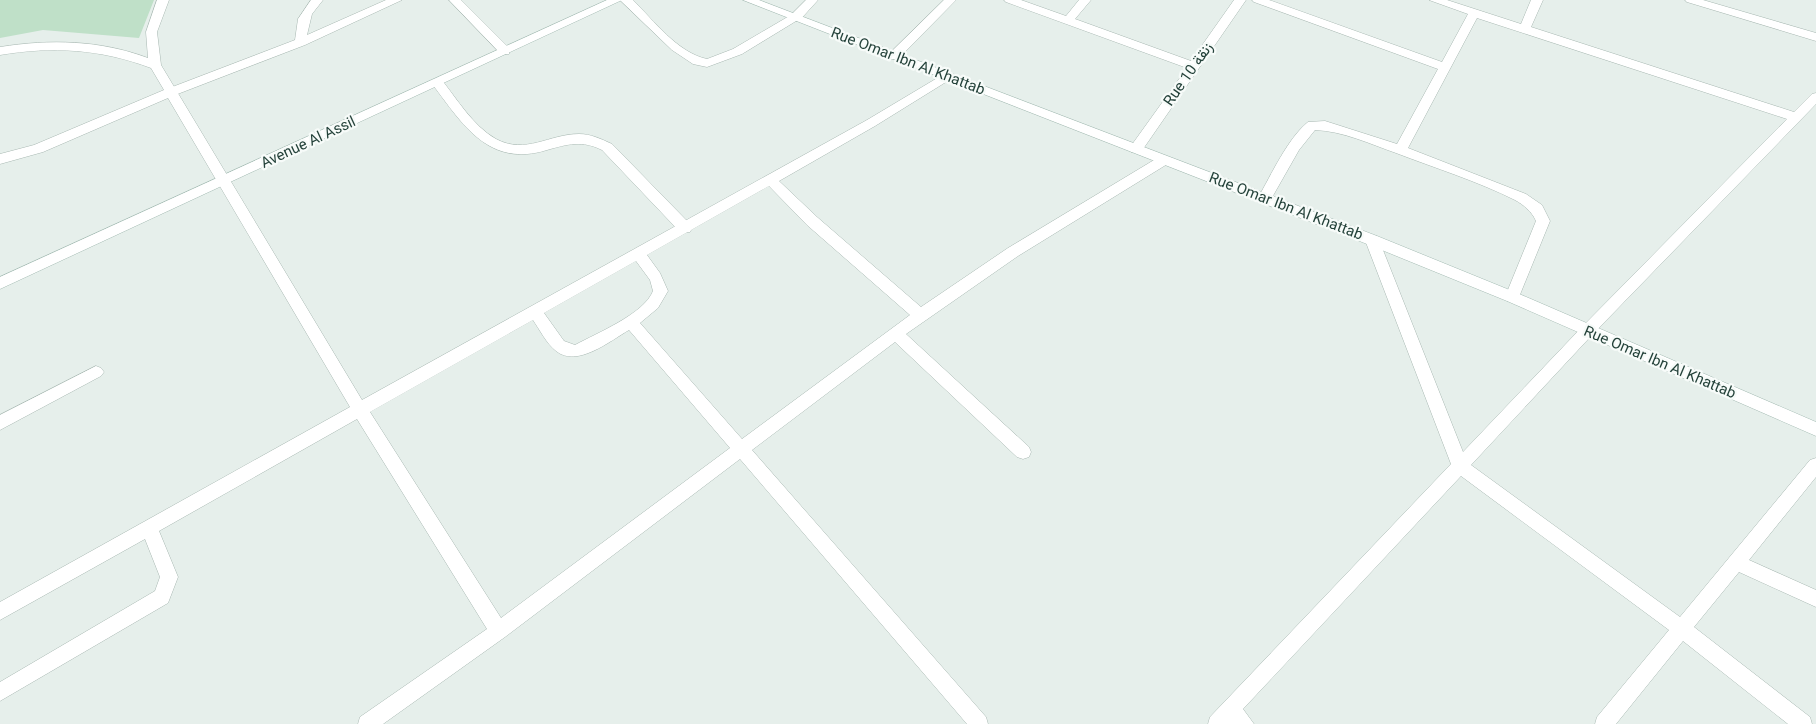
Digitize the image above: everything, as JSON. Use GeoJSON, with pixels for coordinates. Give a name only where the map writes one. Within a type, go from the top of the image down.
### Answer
{"type":"FeatureCollection","features":[{"type":"Feature","properties":{"kind":"street"},"geometry":{"type":"LineString","coordinates":[[163,0],[153,21],[149,37],[155,65],[193,132],[224,180],[360,410],[499,631]]}},
{"type":"Feature","properties":{"kind":"street"},"geometry":{"type":"LineString","coordinates":[[301,42],[300,26],[304,15],[316,0]]}},
{"type":"Feature","properties":{"kind":"street"},"geometry":{"type":"LineString","coordinates":[[0,159],[63,139],[171,92],[301,42],[396,0]]}},
{"type":"Feature","properties":{"kind":"street"},"geometry":{"type":"LineString","coordinates":[[455,0],[505,51]]}},
{"type":"Feature","properties":{"kind":"street","name":"Avenue Al Assil"},"geometry":{"type":"LineString","coordinates":[[0,283],[616,0]]}},
{"type":"Feature","properties":{"kind":"street"},"geometry":{"type":"LineString","coordinates":[[626,0],[678,48],[694,60],[706,63],[722,59],[795,18],[812,0]]}},
{"type":"Feature","properties":{"kind":"street","name":"Rue Omar Ibn Al Khattab"},"geometry":{"type":"LineString","coordinates":[[749,0],[1372,240],[1512,297],[1816,429]]}},
{"type":"Feature","properties":{"kind":"street"},"geometry":{"type":"LineString","coordinates":[[894,56],[950,0]]}},
{"type":"Feature","properties":{"kind":"street"},"geometry":{"type":"LineString","coordinates":[[1010,0],[1194,66]]}},
{"type":"Feature","properties":{"kind":"street"},"geometry":{"type":"LineString","coordinates":[[1068,21],[1086,0]]}},
{"type":"Feature","properties":{"kind":"street","name":"Rue 10 زنقة"},"geometry":{"type":"LineString","coordinates":[[1136,149],[1240,0]]}},
{"type":"Feature","properties":{"kind":"street"},"geometry":{"type":"LineString","coordinates":[[1258,0],[1444,67]]}},
{"type":"Feature","properties":{"kind":"street"},"geometry":{"type":"LineString","coordinates":[[1435,0],[1794,117]]}},
{"type":"Feature","properties":{"kind":"street"},"geometry":{"type":"LineString","coordinates":[[1524,29],[1538,0]]}},
{"type":"Feature","properties":{"kind":"street"},"geometry":{"type":"LineString","coordinates":[[1691,0],[1816,37]]}},
{"type":"Feature","properties":{"kind":"street"},"geometry":{"type":"LineString","coordinates":[[1400,150],[1474,13]]}},
{"type":"Feature","properties":{"kind":"street"},"geometry":{"type":"LineString","coordinates":[[0,51],[34,46],[98,48],[133,56],[155,65]]}},
{"type":"Feature","properties":{"kind":"street"},"geometry":{"type":"LineString","coordinates":[[0,611],[685,228],[871,123],[948,77]]}},
{"type":"Feature","properties":{"kind":"street"},"geometry":{"type":"LineString","coordinates":[[438,82],[480,134],[506,148],[529,152],[577,137],[596,140],[607,147],[685,228]]}},
{"type":"Feature","properties":{"kind":"street"},"geometry":{"type":"LineString","coordinates":[[1217,724],[1587,331],[1794,117],[1816,97]]}},
{"type":"Feature","properties":{"kind":"street"},"geometry":{"type":"LineString","coordinates":[[1265,198],[1306,128],[1320,123],[1400,150],[1521,197],[1537,209],[1543,221],[1512,297]]}},
{"type":"Feature","properties":{"kind":"street"},"geometry":{"type":"LineString","coordinates":[[366,724],[499,631],[920,315],[1013,252],[1164,160]]}},
{"type":"Feature","properties":{"kind":"street"},"geometry":{"type":"LineString","coordinates":[[770,180],[812,221],[920,315]]}},
{"type":"Feature","properties":{"kind":"street"},"geometry":{"type":"LineString","coordinates":[[1372,240],[1460,466],[1682,629],[1803,724]]}},
{"type":"Feature","properties":{"kind":"street"},"geometry":{"type":"LineString","coordinates":[[534,312],[559,345],[566,350],[577,351],[631,322],[658,301],[661,294],[656,277],[638,254]]}},
{"type":"Feature","properties":{"kind":"street"},"geometry":{"type":"LineString","coordinates":[[631,322],[979,724]]}},
{"type":"Feature","properties":{"kind":"street"},"geometry":{"type":"LineString","coordinates":[[895,333],[1023,452]]}},
{"type":"Feature","properties":{"kind":"street"},"geometry":{"type":"LineString","coordinates":[[0,423],[96,372]]}},
{"type":"Feature","properties":{"kind":"street"},"geometry":{"type":"LineString","coordinates":[[1604,724],[1816,465]]}},
{"type":"Feature","properties":{"kind":"street"},"geometry":{"type":"LineString","coordinates":[[0,692],[162,597],[169,577],[149,528]]}},
{"type":"Feature","properties":{"kind":"street"},"geometry":{"type":"LineString","coordinates":[[1736,562],[1816,599]]}},
{"type":"Feature","properties":{"kind":"street"},"geometry":{"type":"LineString","coordinates":[[1231,710],[1245,724]]}},
{"type":"Feature","properties":{"kind":"green space"},"geometry":{"type":"Polygon","coordinates":[[[0,0],[154,0],[139,38],[43,30],[0,38],[0,0]]]}}]}
